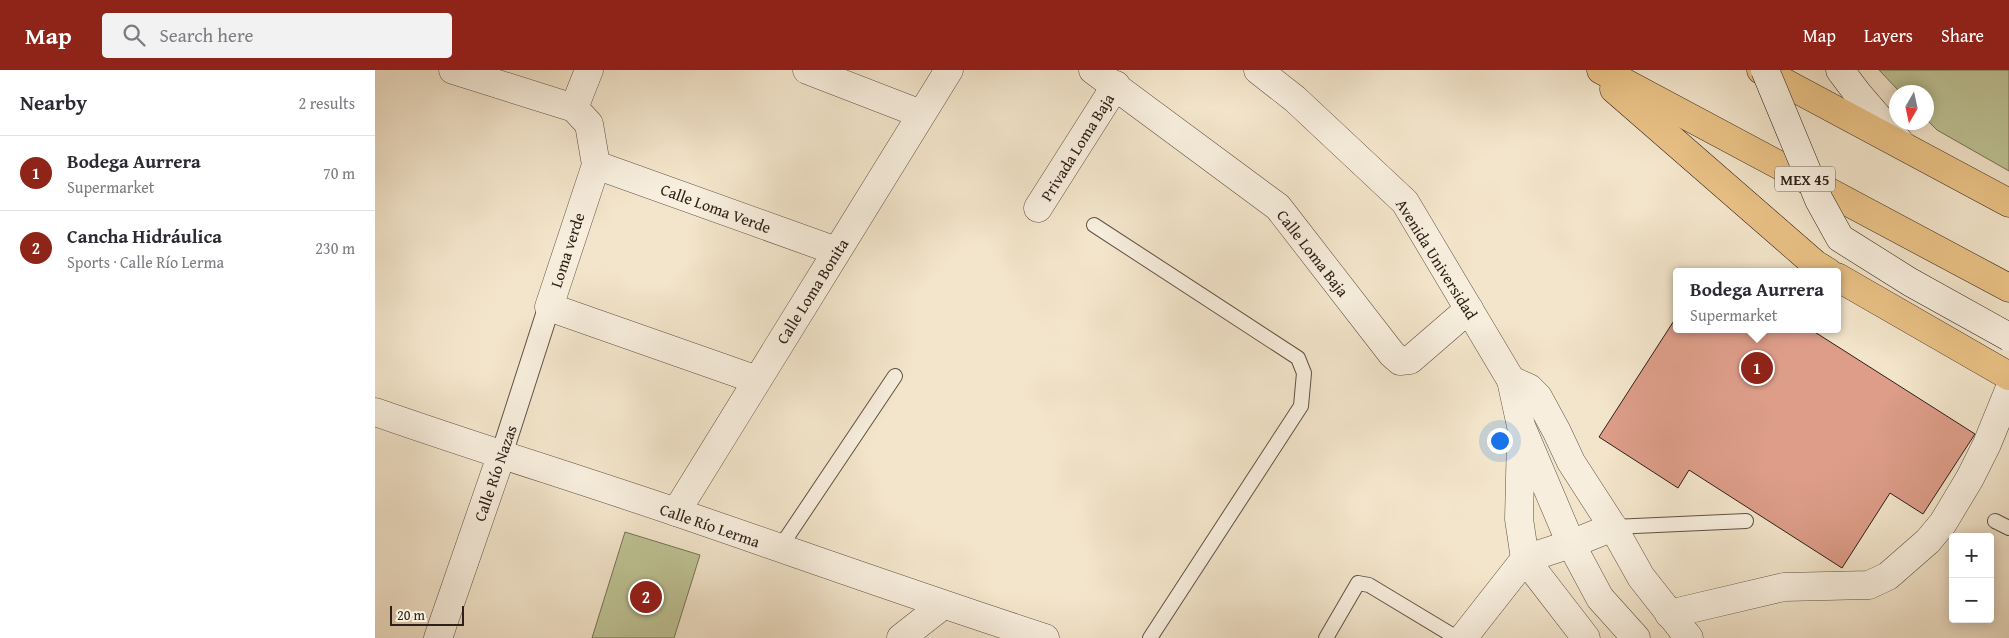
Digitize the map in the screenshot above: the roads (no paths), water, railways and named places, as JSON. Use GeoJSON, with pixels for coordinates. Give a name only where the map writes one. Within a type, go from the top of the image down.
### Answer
{"type":"FeatureCollection","features":[{"type":"Feature","properties":{"kind":"main road"},"geometry":{"type":"LineString","coordinates":[[1592,70],[1815,264],[1822,268]]}},
{"type":"Feature","properties":{"kind":"main road","name":"MEX 45"},"geometry":{"type":"LineString","coordinates":[[1601,70],[2009,288]]}},
{"type":"Feature","properties":{"kind":"main road"},"geometry":{"type":"LineString","coordinates":[[1761,70],[2009,203]]}},
{"type":"Feature","properties":{"kind":"main road"},"geometry":{"type":"LineString","coordinates":[[1841,279],[2009,376]]}},
{"type":"Feature","properties":{"kind":"street"},"geometry":{"type":"LineString","coordinates":[[453,70],[574,108],[589,70]]}},
{"type":"Feature","properties":{"kind":"street"},"geometry":{"type":"LineString","coordinates":[[807,70],[921,114]]}},
{"type":"Feature","properties":{"kind":"street","name":"Calle Loma Bonita"},"geometry":{"type":"LineString","coordinates":[[677,512],[949,70]]}},
{"type":"Feature","properties":{"kind":"street","name":"Calle Loma Baja"},"geometry":{"type":"LineString","coordinates":[[1093,70],[1116,85],[1278,207],[1392,354],[1400,361],[1410,360],[1469,309]]}},
{"type":"Feature","properties":{"kind":"street","name":"Avenida Universidad"},"geometry":{"type":"LineString","coordinates":[[1258,70],[1295,99],[1405,202],[1511,380],[1521,426],[1571,544],[1600,598],[1636,638]]}},
{"type":"Feature","properties":{"kind":"street"},"geometry":{"type":"LineString","coordinates":[[1765,70],[1819,200],[1840,238],[1910,282],[2009,337]]}},
{"type":"Feature","properties":{"kind":"street"},"geometry":{"type":"LineString","coordinates":[[1840,70],[1903,147]]}},
{"type":"Feature","properties":{"kind":"street","name":"Privada Loma Baja"},"geometry":{"type":"LineString","coordinates":[[1038,208],[1116,85]]}},
{"type":"Feature","properties":{"kind":"street","name":"Loma verde"},"geometry":{"type":"LineString","coordinates":[[574,108],[589,124],[596,165],[549,307],[757,380]]}},
{"type":"Feature","properties":{"kind":"street","name":"Calle Loma Verde"},"geometry":{"type":"LineString","coordinates":[[596,165],[836,251]]}},
{"type":"Feature","properties":{"kind":"street","name":"Calle Río Nazas"},"geometry":{"type":"LineString","coordinates":[[438,638],[501,456],[549,307]]}},
{"type":"Feature","properties":{"kind":"street"},"geometry":{"type":"LineString","coordinates":[[1511,380],[1529,388],[1538,397],[1571,462],[1613,527],[1641,577],[1689,638]]}},
{"type":"Feature","properties":{"kind":"street"},"geometry":{"type":"LineString","coordinates":[[1669,614],[1783,587],[1869,585],[1888,576],[1928,541],[1943,523],[1970,478],[1987,444],[2009,390]]}},
{"type":"Feature","properties":{"kind":"street","name":"Calle Río Lerma"},"geometry":{"type":"LineString","coordinates":[[375,412],[501,456],[677,512],[779,549],[1045,638]]}},
{"type":"Feature","properties":{"kind":"street"},"geometry":{"type":"LineString","coordinates":[[1521,426],[1519,519],[1525,559],[1586,638]]}},
{"type":"Feature","properties":{"kind":"street"},"geometry":{"type":"LineString","coordinates":[[1463,638],[1525,559],[1571,544],[1613,527]]}},
{"type":"Feature","properties":{"kind":"street"},"geometry":{"type":"LineString","coordinates":[[901,638],[943,605]]}},
{"type":"Feature","properties":{"kind":"lane"},"geometry":{"type":"LineString","coordinates":[[1094,225],[1298,358],[1304,373],[1301,406],[1150,638]]}},
{"type":"Feature","properties":{"kind":"lane"},"geometry":{"type":"LineString","coordinates":[[779,549],[895,376]]}},
{"type":"Feature","properties":{"kind":"lane"},"geometry":{"type":"LineString","coordinates":[[1613,527],[1746,521]]}},
{"type":"Feature","properties":{"kind":"lane"},"geometry":{"type":"LineString","coordinates":[[1995,521],[2009,528]]}},
{"type":"Feature","properties":{"kind":"lane"},"geometry":{"type":"LineString","coordinates":[[1326,638],[1358,583],[1369,585],[1457,638]]}},
{"type":"Feature","properties":{"kind":"place","name":"Bodega Aurrera"},"geometry":{"type":"Point","coordinates":[1757,368]}},
{"type":"Feature","properties":{"kind":"place","name":"Cancha Hidráulica"},"geometry":{"type":"Point","coordinates":[646,597]}}]}
